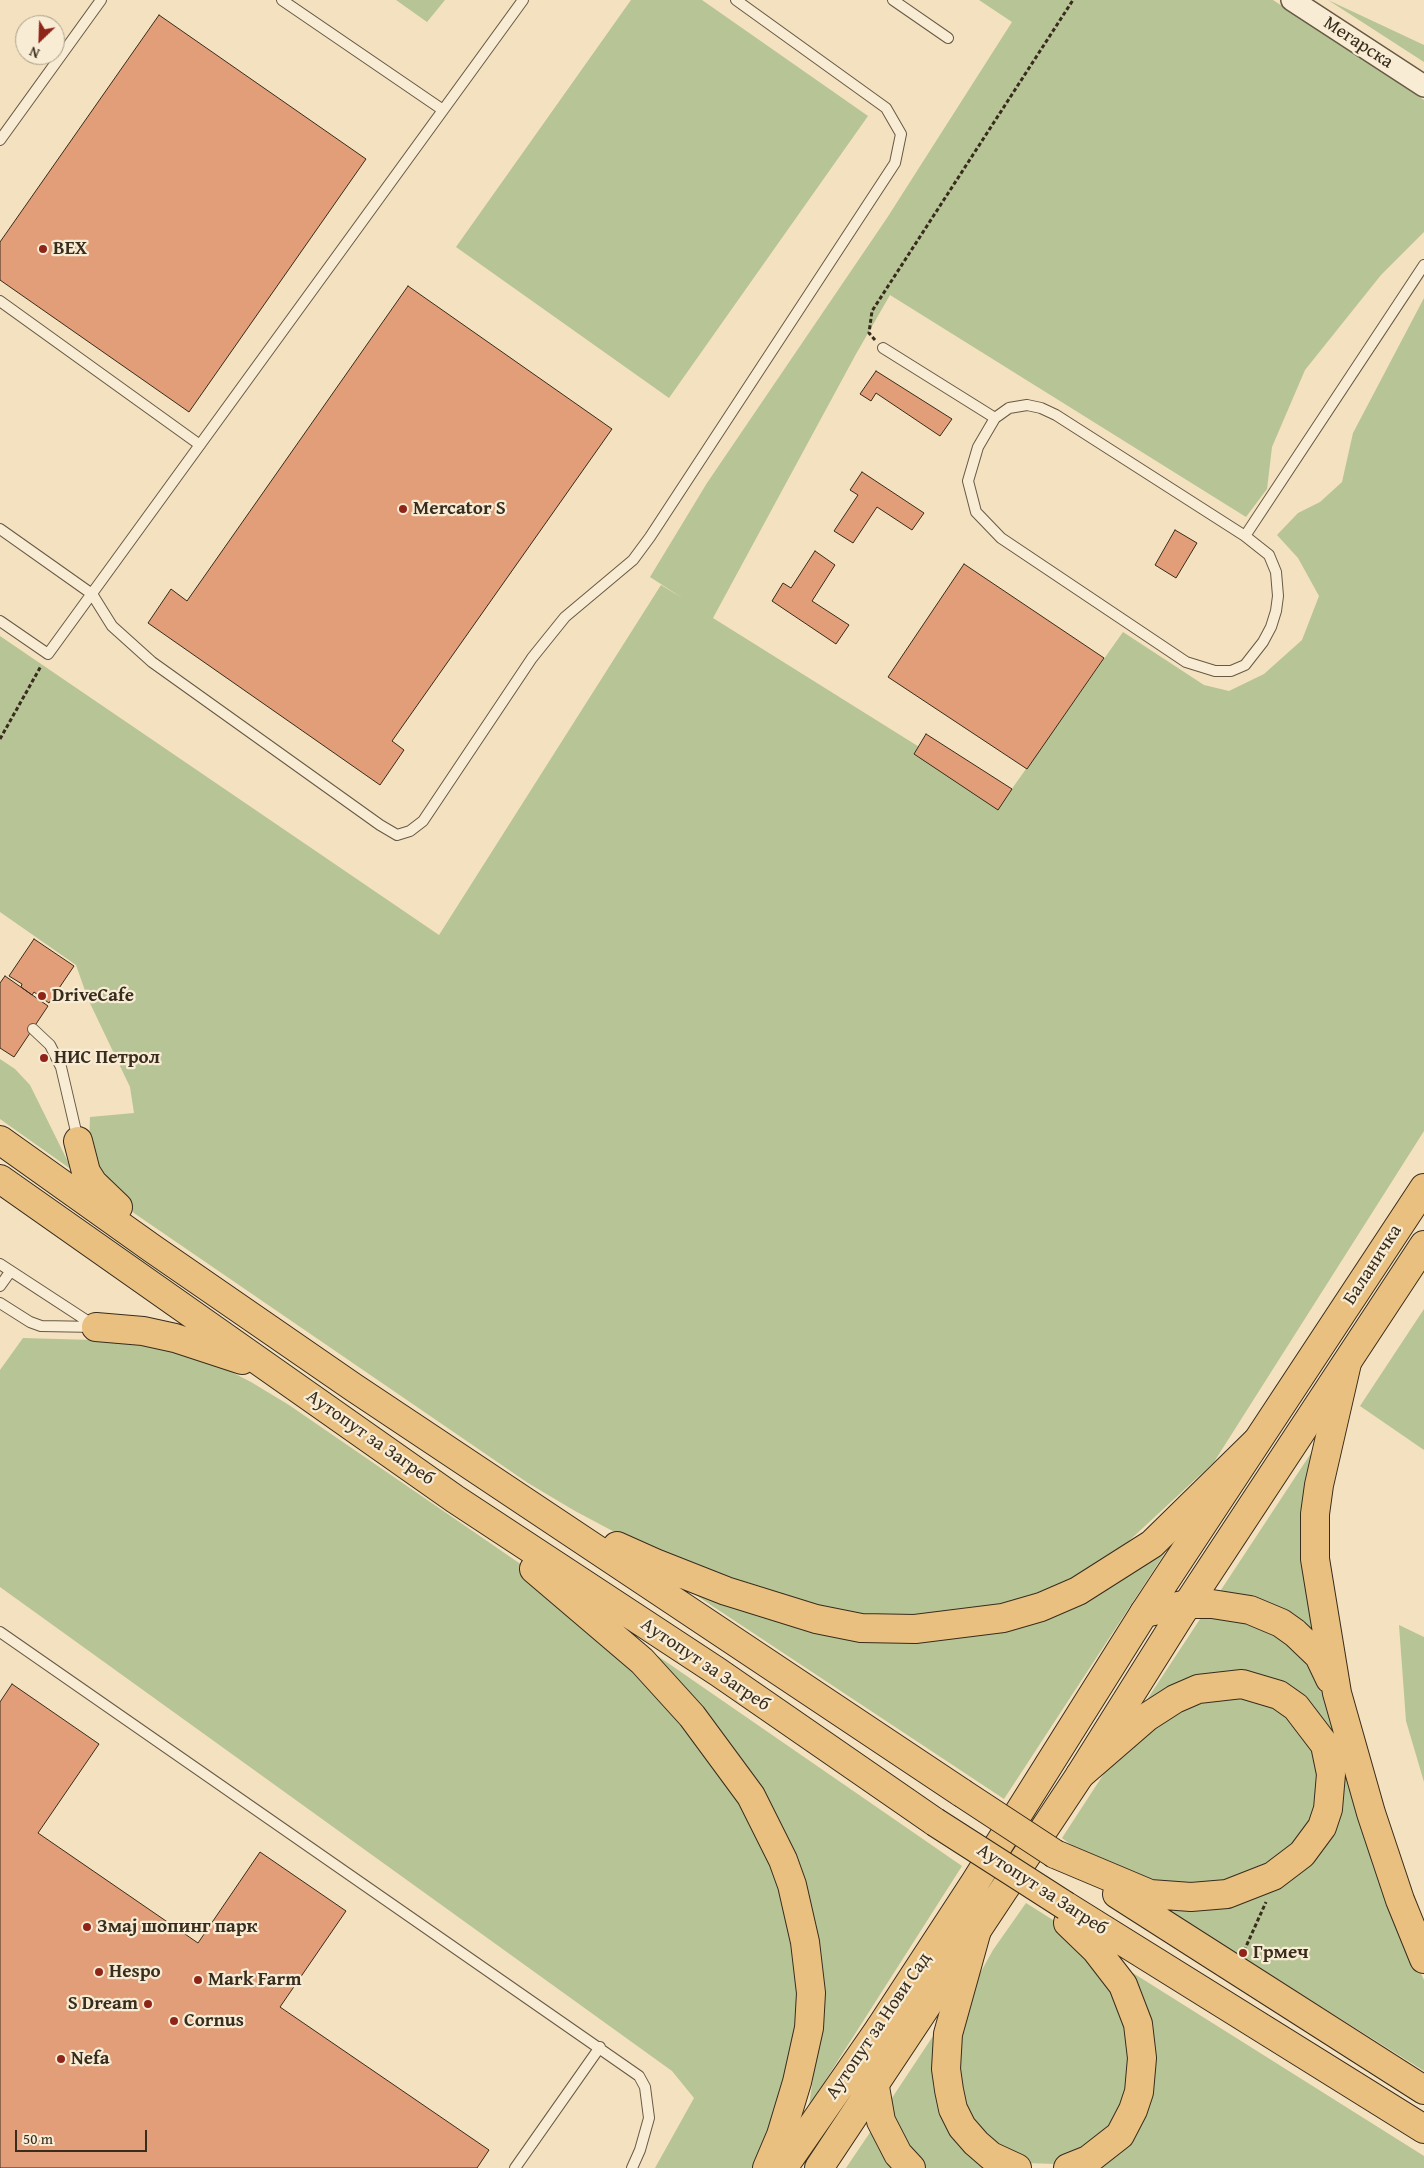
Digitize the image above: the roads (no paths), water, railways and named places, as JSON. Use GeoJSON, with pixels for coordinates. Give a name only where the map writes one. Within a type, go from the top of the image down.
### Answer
{"type":"FeatureCollection","features":[{"type":"Feature","properties":{"kind":"main road","name":"Аутопут за Загреб"},"geometry":{"type":"LineString","coordinates":[[0,1140],[153,1249],[352,1386],[962,1793],[1424,2090]]}},
{"type":"Feature","properties":{"kind":"main road"},"geometry":{"type":"LineString","coordinates":[[78,1140],[86,1172],[93,1183],[120,1210],[153,1249]]}},
{"type":"Feature","properties":{"kind":"main road","name":"Аутопут за Загреб"},"geometry":{"type":"LineString","coordinates":[[0,1179],[455,1498],[709,1667],[935,1822],[1001,1864],[1067,1915],[1424,2129]]}},
{"type":"Feature","properties":{"kind":"main road","name":"Баланичка"},"geometry":{"type":"LineString","coordinates":[[1256,1442],[1424,1188]]}},
{"type":"Feature","properties":{"kind":"main road"},"geometry":{"type":"LineString","coordinates":[[1390,1240],[1420,1251]]}},
{"type":"Feature","properties":{"kind":"main road","name":"Баланичка"},"geometry":{"type":"LineString","coordinates":[[1080,1775],[1188,1604],[1420,1251]]}},
{"type":"Feature","properties":{"kind":"main road"},"geometry":{"type":"LineString","coordinates":[[96,1327],[144,1331],[175,1338],[276,1372]]}},
{"type":"Feature","properties":{"kind":"main road"},"geometry":{"type":"LineString","coordinates":[[1347,1363],[1319,1485],[1314,1532],[1315,1559],[1337,1693],[1400,1900],[1424,1959]]}},
{"type":"Feature","properties":{"kind":"main road"},"geometry":{"type":"LineString","coordinates":[[534,1507],[655,1563],[775,1607],[816,1619],[861,1628],[915,1629],[1003,1618],[1041,1607],[1078,1590],[1152,1544],[1256,1442]]}},
{"type":"Feature","properties":{"kind":"main road","name":"Аутопут за Нови Сад"},"geometry":{"type":"LineString","coordinates":[[783,2168],[880,2028],[974,1884],[1144,1613],[1256,1442]]}},
{"type":"Feature","properties":{"kind":"main road"},"geometry":{"type":"LineString","coordinates":[[455,1498],[514,1553],[591,1616],[642,1661],[667,1688],[738,1776],[759,1809],[774,1839],[792,1886],[802,1925],[810,1993],[809,2028],[800,2073],[781,2136],[767,2168]]}},
{"type":"Feature","properties":{"kind":"main road"},"geometry":{"type":"LineString","coordinates":[[1144,1613],[1188,1604],[1234,1606],[1266,1616],[1281,1623],[1308,1644],[1319,1656],[1337,1693]]}},
{"type":"Feature","properties":{"kind":"main road"},"geometry":{"type":"LineString","coordinates":[[1055,1854],[1150,1894],[1191,1897],[1227,1894],[1273,1876],[1302,1854],[1322,1827],[1331,1792],[1330,1759],[1325,1746],[1309,1720],[1296,1707],[1279,1695],[1242,1684],[1198,1690],[1175,1699],[1147,1717],[1080,1775]]}},
{"type":"Feature","properties":{"kind":"main road","name":"Аутопут за Нови Сад"},"geometry":{"type":"LineString","coordinates":[[819,2168],[875,2087],[1080,1775]]}},
{"type":"Feature","properties":{"kind":"main road"},"geometry":{"type":"LineString","coordinates":[[1067,1915],[1123,1984],[1138,2024],[1142,2058],[1139,2092],[1133,2110],[1120,2135],[1088,2160],[1068,2168]]}},
{"type":"Feature","properties":{"kind":"main road"},"geometry":{"type":"LineString","coordinates":[[977,1930],[948,2034],[946,2069],[949,2090],[953,2109],[962,2127],[991,2156],[1017,2168]]}},
{"type":"Feature","properties":{"kind":"main road"},"geometry":{"type":"LineString","coordinates":[[880,2028],[880,2059],[875,2087],[881,2121],[898,2154],[911,2168]]}},
{"type":"Feature","properties":{"kind":"street","name":"Мегарска"},"geometry":{"type":"LineString","coordinates":[[1292,0],[1424,86]]}},
{"type":"Feature","properties":{"kind":"lane"},"geometry":{"type":"LineString","coordinates":[[0,140],[102,0]]}},
{"type":"Feature","properties":{"kind":"lane"},"geometry":{"type":"LineString","coordinates":[[282,0],[443,110]]}},
{"type":"Feature","properties":{"kind":"lane"},"geometry":{"type":"LineString","coordinates":[[0,621],[48,654],[523,0]]}},
{"type":"Feature","properties":{"kind":"lane"},"geometry":{"type":"LineString","coordinates":[[0,529],[92,594],[112,626],[152,662],[380,824],[397,835],[410,831],[423,821],[532,658],[566,616],[633,560],[650,537],[895,163],[901,134],[886,108],[736,0]]}},
{"type":"Feature","properties":{"kind":"lane"},"geometry":{"type":"LineString","coordinates":[[893,0],[948,38]]}},
{"type":"Feature","properties":{"kind":"lane"},"geometry":{"type":"LineString","coordinates":[[1245,536],[1424,265]]}},
{"type":"Feature","properties":{"kind":"lane"},"geometry":{"type":"LineString","coordinates":[[0,301],[200,445]]}},
{"type":"Feature","properties":{"kind":"lane"},"geometry":{"type":"LineString","coordinates":[[883,348],[995,418]]}},
{"type":"Feature","properties":{"kind":"lane"},"geometry":{"type":"LineString","coordinates":[[1027,405],[1056,415],[1245,536],[1269,555],[1276,572],[1278,596],[1271,627],[1254,656],[1245,665],[1231,671],[1198,667],[1186,662],[1001,538],[976,512],[968,481],[978,447],[995,418],[1009,408],[1027,405]]}},
{"type":"Feature","properties":{"kind":"lane"},"geometry":{"type":"LineString","coordinates":[[33,1029],[50,1045],[61,1067],[78,1140]]}},
{"type":"Feature","properties":{"kind":"lane"},"geometry":{"type":"LineString","coordinates":[[0,1264],[96,1327]]}},
{"type":"Feature","properties":{"kind":"lane"},"geometry":{"type":"LineString","coordinates":[[0,1286],[10,1272]]}},
{"type":"Feature","properties":{"kind":"lane"},"geometry":{"type":"LineString","coordinates":[[0,1303],[30,1322],[41,1326],[96,1327]]}},
{"type":"Feature","properties":{"kind":"lane"},"geometry":{"type":"LineString","coordinates":[[0,1632],[600,2047],[639,2076],[645,2087],[649,2118],[640,2150],[632,2168]]}},
{"type":"Feature","properties":{"kind":"lane"},"geometry":{"type":"LineString","coordinates":[[515,2168],[600,2047]]}},
{"type":"Feature","properties":{"kind":"place","name":"BEX"},"geometry":{"type":"Point","coordinates":[43,249]}},
{"type":"Feature","properties":{"kind":"place","name":"Mercator S"},"geometry":{"type":"Point","coordinates":[403,509]}},
{"type":"Feature","properties":{"kind":"place","name":"DriveCafe"},"geometry":{"type":"Point","coordinates":[42,996]}},
{"type":"Feature","properties":{"kind":"place","name":"НИС Петрол"},"geometry":{"type":"Point","coordinates":[44,1058]}},
{"type":"Feature","properties":{"kind":"place","name":"Змај шопинг парк"},"geometry":{"type":"Point","coordinates":[87,1927]}},
{"type":"Feature","properties":{"kind":"place","name":"Грмеч"},"geometry":{"type":"Point","coordinates":[1243,1953]}},
{"type":"Feature","properties":{"kind":"place","name":"Hespo"},"geometry":{"type":"Point","coordinates":[99,1972]}},
{"type":"Feature","properties":{"kind":"place","name":"Mark Farm"},"geometry":{"type":"Point","coordinates":[198,1980]}},
{"type":"Feature","properties":{"kind":"place","name":"S Dream"},"geometry":{"type":"Point","coordinates":[148,2004]}},
{"type":"Feature","properties":{"kind":"place","name":"Cornus"},"geometry":{"type":"Point","coordinates":[174,2021]}},
{"type":"Feature","properties":{"kind":"place","name":"Nefa"},"geometry":{"type":"Point","coordinates":[61,2059]}}]}
